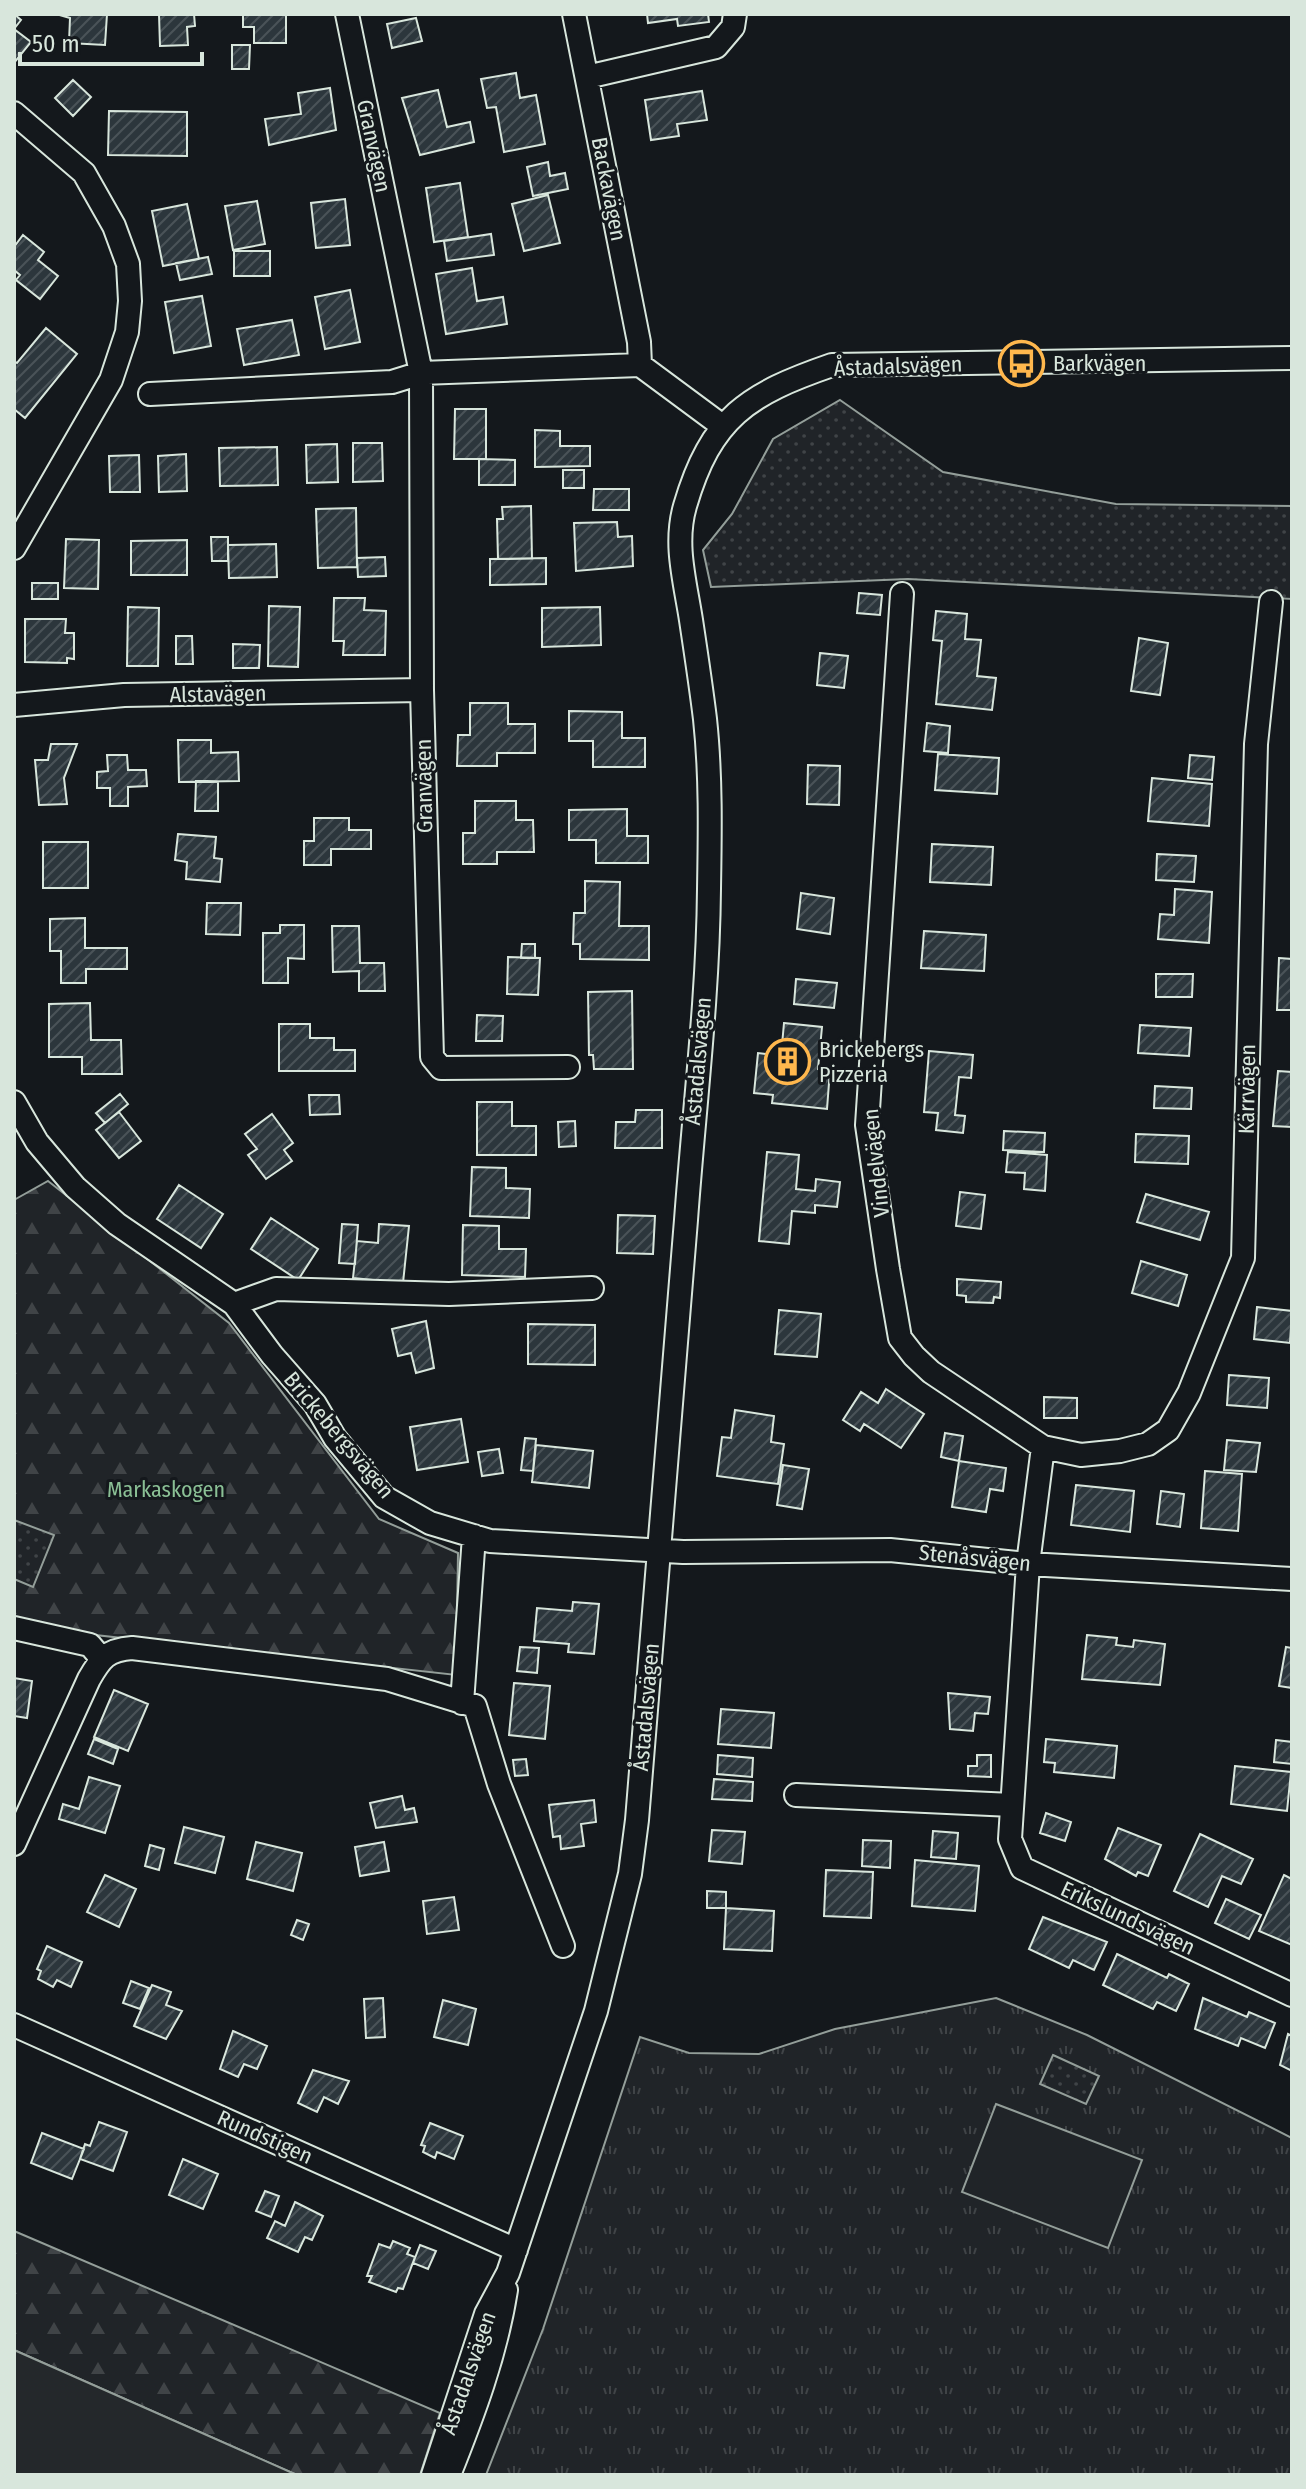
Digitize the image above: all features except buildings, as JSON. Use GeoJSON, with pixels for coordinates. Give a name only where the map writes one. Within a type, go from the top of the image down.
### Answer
{"type":"FeatureCollection","features":[{"type":"Feature","properties":{"kind":"street","name":"Granvägen"},"geometry":{"type":"LineString","coordinates":[[347,14],[421,373],[422,690],[432,1057],[441,1068],[568,1067]]}},
{"type":"Feature","properties":{"kind":"street","name":"Backavägen"},"geometry":{"type":"LineString","coordinates":[[574,14],[639,342],[640,365]]}},
{"type":"Feature","properties":{"kind":"street"},"geometry":{"type":"LineString","coordinates":[[587,77],[716,47],[733,27],[735,14]]}},
{"type":"Feature","properties":{"kind":"street"},"geometry":{"type":"LineString","coordinates":[[14,113],[84,173],[114,226],[128,264],[130,301],[127,332],[111,380],[14,548]]}},
{"type":"Feature","properties":{"kind":"street","name":"Åstadalsvägen"},"geometry":{"type":"LineString","coordinates":[[433,2475],[486,2314],[508,2273],[596,2011],[630,1874],[659,1550],[709,894],[705,721],[681,573],[680,533],[685,507],[698,471],[721,425],[753,399],[793,379],[832,365],[1292,358]]}},
{"type":"Feature","properties":{"kind":"street"},"geometry":{"type":"LineString","coordinates":[[150,394],[392,382],[421,373],[640,365],[721,425]]}},
{"type":"Feature","properties":{"kind":"street","name":"Vindelvägen"},"geometry":{"type":"LineString","coordinates":[[902,594],[867,1125],[888,1269],[900,1338],[914,1356],[931,1372],[1043,1447]]}},
{"type":"Feature","properties":{"kind":"street","name":"Kärrvägen"},"geometry":{"type":"LineString","coordinates":[[1043,1447],[1081,1455],[1120,1451],[1148,1444],[1168,1430],[1189,1393],[1243,1258],[1254,803],[1271,602]]}},
{"type":"Feature","properties":{"kind":"street","name":"Alstavägen"},"geometry":{"type":"LineString","coordinates":[[14,705],[124,695],[422,690]]}},
{"type":"Feature","properties":{"kind":"street","name":"Brickebergsvägen"},"geometry":{"type":"LineString","coordinates":[[14,1102],[37,1142],[75,1187],[117,1224],[234,1304],[272,1355],[315,1404],[335,1438],[384,1497],[430,1523],[490,1541],[659,1550]]}},
{"type":"Feature","properties":{"kind":"street"},"geometry":{"type":"LineString","coordinates":[[234,1304],[276,1289],[449,1294],[592,1288]]}},
{"type":"Feature","properties":{"kind":"street"},"geometry":{"type":"LineString","coordinates":[[1028,1564],[1043,1447]]}},
{"type":"Feature","properties":{"kind":"street"},"geometry":{"type":"LineString","coordinates":[[462,1703],[474,1536]]}},
{"type":"Feature","properties":{"kind":"street","name":"Stenåsvägen"},"geometry":{"type":"LineString","coordinates":[[659,1550],[890,1550],[1028,1564],[1292,1579]]}},
{"type":"Feature","properties":{"kind":"street","name":"Erikslundsvägen"},"geometry":{"type":"LineString","coordinates":[[1028,1564],[1010,1839],[1022,1868],[1292,1995]]}},
{"type":"Feature","properties":{"kind":"street"},"geometry":{"type":"LineString","coordinates":[[14,1628],[90,1645],[101,1658]]}},
{"type":"Feature","properties":{"kind":"street"},"geometry":{"type":"LineString","coordinates":[[14,1844],[101,1658],[112,1650],[132,1648],[387,1679],[475,1706],[499,1784],[563,1946]]}},
{"type":"Feature","properties":{"kind":"street"},"geometry":{"type":"LineString","coordinates":[[796,1795],[1012,1805]]}},
{"type":"Feature","properties":{"kind":"street","name":"Rundstigen"},"geometry":{"type":"LineString","coordinates":[[14,2025],[516,2250]]}},
{"type":"Feature","properties":{"kind":"street","name":"Åstadalsvägen"},"geometry":{"type":"LineString","coordinates":[[449,2475],[473,2414],[501,2319],[508,2273]]}},
{"type":"Feature","properties":{"kind":"green space"},"geometry":{"type":"Polygon","coordinates":[[[840,400],[943,472],[1116,504],[1292,506],[1292,599],[908,579],[711,587],[703,550],[732,514],[773,439],[840,400]]]}},
{"type":"Feature","properties":{"kind":"green space","name":"Markaskogen"},"geometry":{"type":"Polygon","coordinates":[[[48,1181],[229,1323],[379,1519],[458,1553],[456,1675],[14,1626],[14,1200],[48,1181]]]}},
{"type":"Feature","properties":{"kind":"green space"},"geometry":{"type":"Polygon","coordinates":[[[14,1520],[54,1535],[33,1587],[14,1579],[14,1520]]]}},
{"type":"Feature","properties":{"kind":"green space"},"geometry":{"type":"Polygon","coordinates":[[[996,1998],[1087,2035],[1292,2138],[1292,2475],[486,2475],[543,2329],[640,2037],[689,2053],[759,2054],[835,2029],[996,1998]]]}},
{"type":"Feature","properties":{"kind":"green space"},"geometry":{"type":"Polygon","coordinates":[[[1053,2055],[1099,2076],[1086,2104],[1040,2084],[1053,2055]]]}},
{"type":"Feature","properties":{"kind":"green space"},"geometry":{"type":"Polygon","coordinates":[[[996,2104],[1142,2160],[1108,2248],[962,2192],[996,2104]]]}},
{"type":"Feature","properties":{"kind":"green space"},"geometry":{"type":"Polygon","coordinates":[[[14,2231],[440,2413],[420,2475],[297,2475],[14,2350],[14,2231]]]}},
{"type":"Feature","properties":{"kind":"shaded area"},"geometry":{"type":"Polygon","coordinates":[[[14,2350],[297,2475],[14,2475],[14,2350]]]}},
{"type":"Feature","properties":{"kind":"place","name":"Barkvägen"},"geometry":{"type":"Point","coordinates":[1022,363]}},
{"type":"Feature","properties":{"kind":"place","name":"Brickebergs Pizzeria"},"geometry":{"type":"Point","coordinates":[788,1062]}}]}
